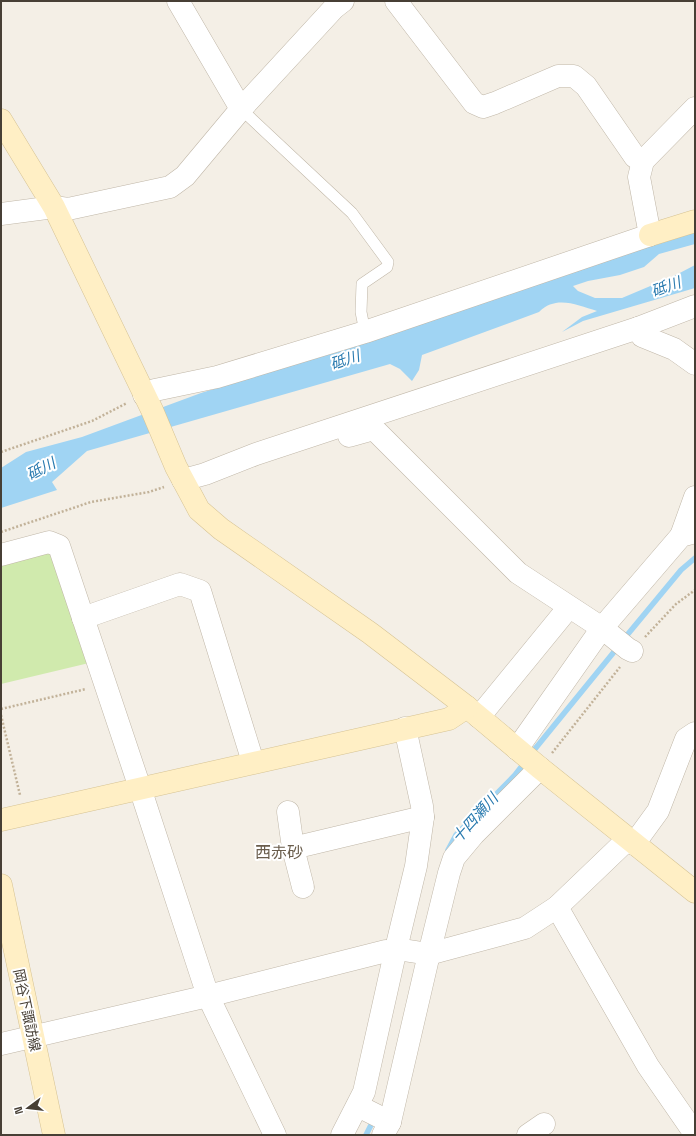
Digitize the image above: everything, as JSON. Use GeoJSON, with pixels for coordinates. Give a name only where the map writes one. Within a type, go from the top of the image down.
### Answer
{"type":"FeatureCollection","features":[{"type":"Feature","properties":{"kind":"street"},"geometry":{"type":"LineString","coordinates":[[178,1],[241,109]]}},
{"type":"Feature","properties":{"kind":"street"},"geometry":{"type":"LineString","coordinates":[[1,214],[54,207],[68,209],[170,187],[185,176],[241,109],[334,8],[343,1]]}},
{"type":"Feature","properties":{"kind":"street"},"geometry":{"type":"LineString","coordinates":[[396,1],[474,103],[483,107],[558,76],[574,76],[586,86],[635,157],[643,161]]}},
{"type":"Feature","properties":{"kind":"street"},"geometry":{"type":"LineString","coordinates":[[650,235],[639,177],[643,161],[695,108]]}},
{"type":"Feature","properties":{"kind":"street"},"geometry":{"type":"LineString","coordinates":[[1,120],[54,207],[148,402],[179,474],[199,510],[221,529],[370,633],[473,712],[695,892]]}},
{"type":"Feature","properties":{"kind":"street"},"geometry":{"type":"LineString","coordinates":[[148,402],[155,390],[217,377],[365,332],[695,221]]}},
{"type":"Feature","properties":{"kind":"street"},"geometry":{"type":"LineString","coordinates":[[179,474],[205,474],[256,454],[638,328],[695,306]]}},
{"type":"Feature","properties":{"kind":"street"},"geometry":{"type":"LineString","coordinates":[[638,328],[642,336],[674,349],[695,364]]}},
{"type":"Feature","properties":{"kind":"street"},"geometry":{"type":"LineString","coordinates":[[318,433],[322,444],[374,429],[518,573],[604,630],[630,650]]}},
{"type":"Feature","properties":{"kind":"street"},"geometry":{"type":"LineString","coordinates":[[519,750],[604,630],[688,534],[695,497]]}},
{"type":"Feature","properties":{"kind":"street"},"geometry":{"type":"LineString","coordinates":[[1,555],[49,542],[59,546],[208,996],[275,1135]]}},
{"type":"Feature","properties":{"kind":"street"},"geometry":{"type":"LineString","coordinates":[[83,618],[180,584],[200,591],[253,762]]}},
{"type":"Feature","properties":{"kind":"street"},"geometry":{"type":"LineString","coordinates":[[1,820],[449,719],[473,712],[569,606]]}},
{"type":"Feature","properties":{"kind":"street"},"geometry":{"type":"LineString","coordinates":[[342,1135],[360,1106],[364,1092],[399,951],[416,866],[423,817],[422,806],[405,728]]}},
{"type":"Feature","properties":{"kind":"street"},"geometry":{"type":"LineString","coordinates":[[1,1044],[208,996],[386,951],[427,954],[525,928],[557,907],[631,841],[658,811],[686,739],[695,733]]}},
{"type":"Feature","properties":{"kind":"street"},"geometry":{"type":"LineString","coordinates":[[360,1106],[386,1126],[427,954],[454,858],[474,834],[539,767]]}},
{"type":"Feature","properties":{"kind":"street"},"geometry":{"type":"LineString","coordinates":[[288,812],[293,848],[303,887]]}},
{"type":"Feature","properties":{"kind":"street"},"geometry":{"type":"LineString","coordinates":[[293,848],[423,817]]}},
{"type":"Feature","properties":{"kind":"street","name":"岡谷下諏訪線"},"geometry":{"type":"LineString","coordinates":[[1,885],[54,1135]]}},
{"type":"Feature","properties":{"kind":"street"},"geometry":{"type":"LineString","coordinates":[[557,907],[648,1066],[695,1134]]}},
{"type":"Feature","properties":{"kind":"lane"},"geometry":{"type":"LineString","coordinates":[[241,109],[352,213],[388,262],[387,267],[362,284],[361,312],[365,332]]}},
{"type":"Feature","properties":{"kind":"path"},"geometry":{"type":"LineString","coordinates":[[1,452],[148,402]]}},
{"type":"Feature","properties":{"kind":"path"},"geometry":{"type":"LineString","coordinates":[[1,532],[91,502],[149,492],[179,474]]}},
{"type":"Feature","properties":{"kind":"path"},"geometry":{"type":"LineString","coordinates":[[539,767],[630,650],[676,604],[695,590]]}},
{"type":"Feature","properties":{"kind":"path"},"geometry":{"type":"LineString","coordinates":[[1,709],[105,684]]}},
{"type":"Feature","properties":{"kind":"path"},"geometry":{"type":"LineString","coordinates":[[1,715],[22,802]]}},
{"type":"Feature","properties":{"kind":"green space"},"geometry":{"type":"Polygon","coordinates":[[[49,548],[89,663],[1,684],[1,561],[49,548]]]}},
{"type":"Feature","properties":{"kind":"water","name":"砥川"},"geometry":{"type":"Polygon","coordinates":[[[695,231],[695,244],[659,254],[644,267],[620,275],[588,281],[573,286],[578,291],[595,298],[622,298],[674,276],[695,265],[695,288],[583,321],[562,332],[582,317],[597,311],[574,304],[552,304],[539,312],[422,355],[419,370],[412,381],[400,369],[390,364],[87,451],[52,482],[57,490],[1,508],[1,468],[26,452],[82,437],[201,393],[396,332],[695,231]]]}},
{"type":"Feature","properties":{"kind":"waterway","name":"十四瀬川"},"geometry":{"type":"LineString","coordinates":[[623,640],[681,570],[695,558]]}},
{"type":"Feature","properties":{"kind":"waterway","name":"十四瀬川"},"geometry":{"type":"LineString","coordinates":[[530,755],[618,647]]}},
{"type":"Feature","properties":{"kind":"waterway","name":"十四瀬川"},"geometry":{"type":"LineString","coordinates":[[448,850],[456,835],[515,775],[525,762]]}},
{"type":"Feature","properties":{"kind":"waterway","name":"十四瀬川"},"geometry":{"type":"LineString","coordinates":[[366,1135],[374,1119]]}},
{"type":"Feature","properties":{"kind":"district","name":"西赤砂"},"geometry":{"type":"Point","coordinates":[279,852]}}]}
